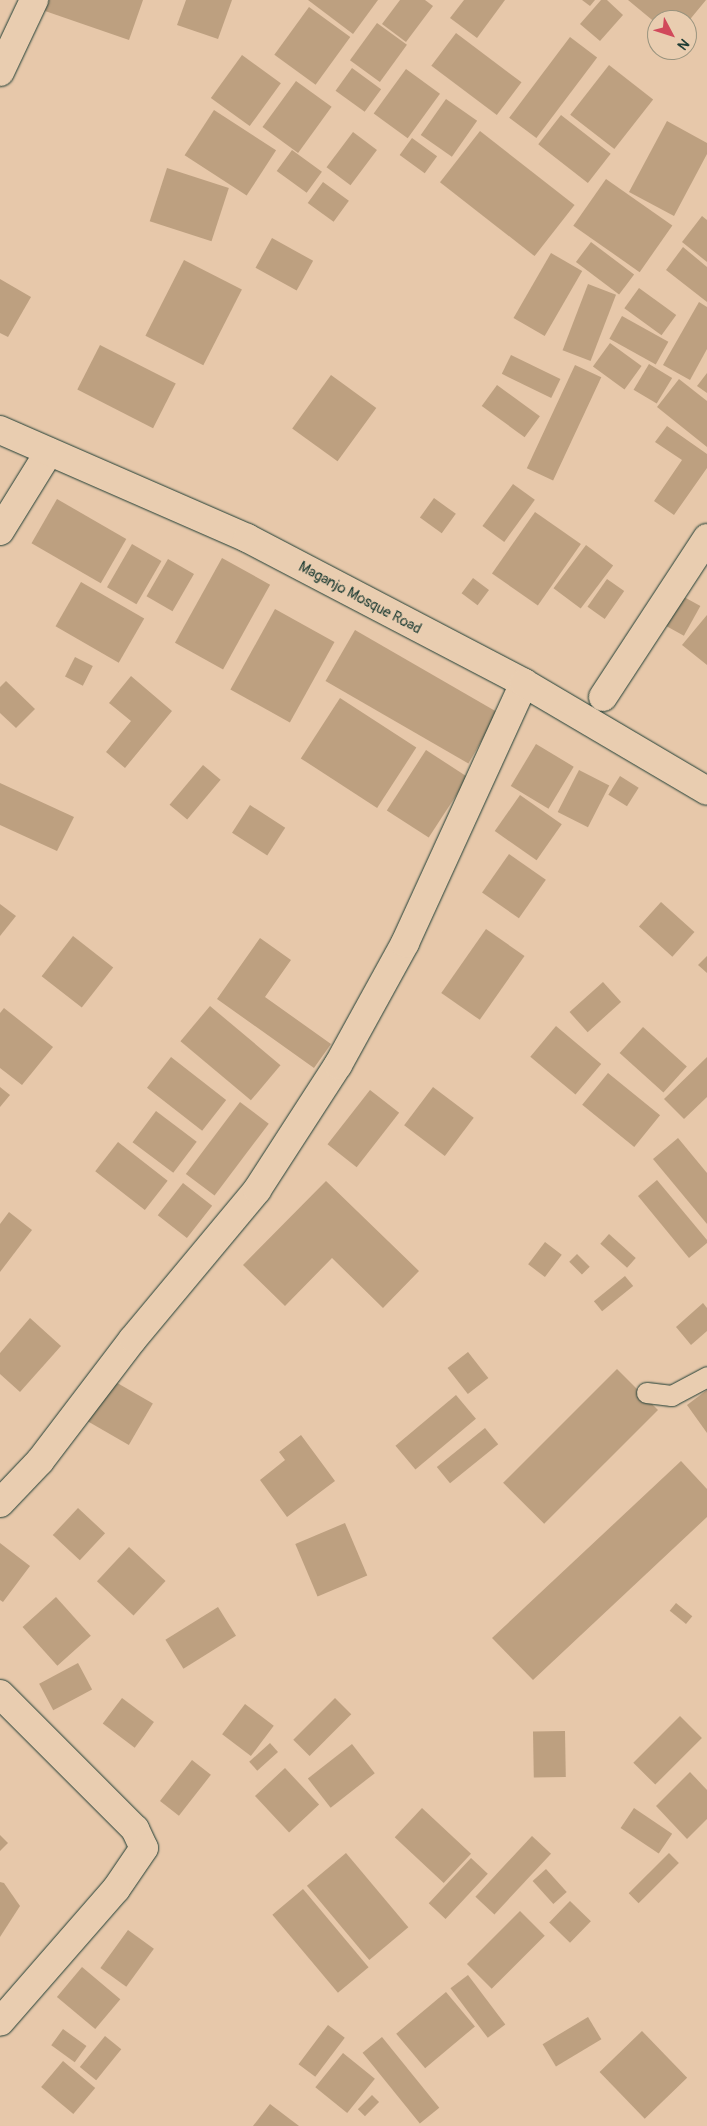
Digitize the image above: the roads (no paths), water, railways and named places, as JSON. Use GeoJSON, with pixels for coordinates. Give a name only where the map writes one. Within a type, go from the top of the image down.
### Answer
{"type":"FeatureCollection","features":[{"type":"Feature","properties":{"kind":"street"},"geometry":{"type":"LineString","coordinates":[[0,72],[34,0]]}},
{"type":"Feature","properties":{"kind":"street","name":"Maganjo Mosque Road"},"geometry":{"type":"LineString","coordinates":[[0,430],[247,538],[524,683],[707,791]]}},
{"type":"Feature","properties":{"kind":"street"},"geometry":{"type":"LineString","coordinates":[[0,531],[49,452]]}},
{"type":"Feature","properties":{"kind":"street"},"geometry":{"type":"LineString","coordinates":[[603,697],[707,538]]}},
{"type":"Feature","properties":{"kind":"street"},"geometry":{"type":"LineString","coordinates":[[0,1503],[40,1461],[133,1339],[257,1190],[338,1065],[405,943],[524,683]]}},
{"type":"Feature","properties":{"kind":"street"},"geometry":{"type":"LineString","coordinates":[[0,1694],[135,1829],[144,1848],[116,1889],[0,2022]]}},
{"type":"Feature","properties":{"kind":"lane"},"geometry":{"type":"LineString","coordinates":[[647,1393],[672,1396],[707,1377]]}}]}
